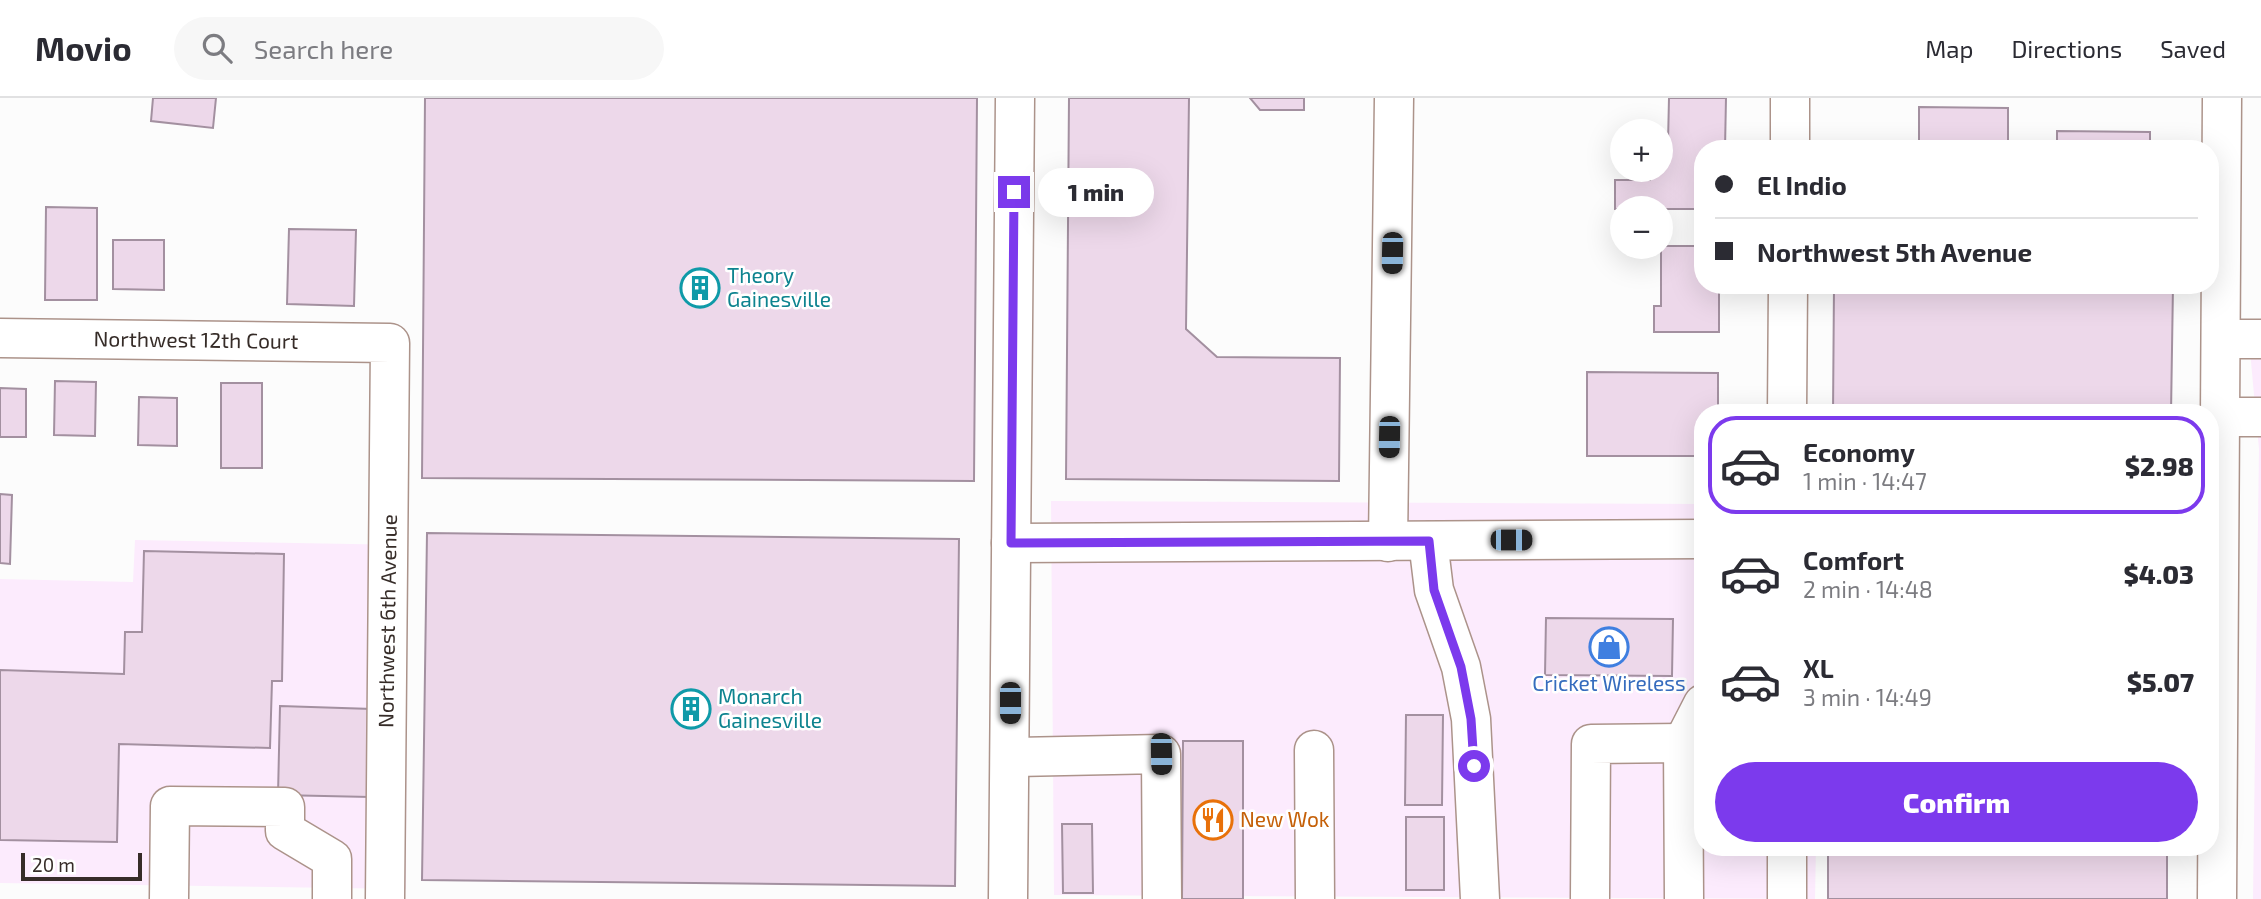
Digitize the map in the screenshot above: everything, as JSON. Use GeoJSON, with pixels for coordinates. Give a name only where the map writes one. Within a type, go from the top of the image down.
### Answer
{"type":"FeatureCollection","features":[{"type":"Feature","properties":{"kind":"street"},"geometry":{"type":"LineString","coordinates":[[1008,899],[1015,98]]}},
{"type":"Feature","properties":{"kind":"street"},"geometry":{"type":"LineString","coordinates":[[1388,542],[1394,98]]}},
{"type":"Feature","properties":{"kind":"street"},"geometry":{"type":"LineString","coordinates":[[1790,98],[1790,140]]}},
{"type":"Feature","properties":{"kind":"street"},"geometry":{"type":"LineString","coordinates":[[2219,706],[2223,339],[2222,98]]}},
{"type":"Feature","properties":{"kind":"street"},"geometry":{"type":"LineString","coordinates":[[1787,404],[1788,294]]}},
{"type":"Feature","properties":{"kind":"street","name":"Northwest 12th Court"},"geometry":{"type":"LineString","coordinates":[[0,338],[390,343]]}},
{"type":"Feature","properties":{"kind":"street"},"geometry":{"type":"LineString","coordinates":[[2223,339],[2261,339]]}},
{"type":"Feature","properties":{"kind":"street","name":"Northwest 6th Avenue"},"geometry":{"type":"LineString","coordinates":[[385,899],[390,343]]}},
{"type":"Feature","properties":{"kind":"street"},"geometry":{"type":"LineString","coordinates":[[2222,416],[2261,416]]}},
{"type":"Feature","properties":{"kind":"street"},"geometry":{"type":"LineString","coordinates":[[1011,543],[1694,539]]}},
{"type":"Feature","properties":{"kind":"street"},"geometry":{"type":"LineString","coordinates":[[1429,541],[1434,590],[1461,667],[1471,719],[1480,899]]}},
{"type":"Feature","properties":{"kind":"street"},"geometry":{"type":"LineString","coordinates":[[1684,899],[1683,743],[1694,722]]}},
{"type":"Feature","properties":{"kind":"street"},"geometry":{"type":"LineString","coordinates":[[1590,899],[1591,744],[1683,743]]}},
{"type":"Feature","properties":{"kind":"street"},"geometry":{"type":"LineString","coordinates":[[1314,750],[1315,899]]}},
{"type":"Feature","properties":{"kind":"street"},"geometry":{"type":"LineString","coordinates":[[1010,757],[1161,754],[1162,899]]}},
{"type":"Feature","properties":{"kind":"street"},"geometry":{"type":"LineString","coordinates":[[169,899],[170,806],[183,806],[285,807],[285,831],[332,859],[332,899]]}},
{"type":"Feature","properties":{"kind":"street"},"geometry":{"type":"LineString","coordinates":[[1787,856],[1787,899]]}},
{"type":"Feature","properties":{"kind":"street"},"geometry":{"type":"LineString","coordinates":[[2217,856],[2217,899]]}},
{"type":"Feature","properties":{"kind":"shaded area"},"geometry":{"type":"Polygon","coordinates":[[[2250,351],[2261,351],[2261,899],[2253,899],[2259,449],[2250,351]]]}},
{"type":"Feature","properties":{"kind":"shaded area"},"geometry":{"type":"Polygon","coordinates":[[[1051,501],[1694,504],[1694,856],[1816,856],[1815,899],[1054,895],[1051,501]]]}},
{"type":"Feature","properties":{"kind":"shaded area"},"geometry":{"type":"Polygon","coordinates":[[[135,540],[407,545],[406,889],[0,883],[0,579],[133,582],[135,540]]]}},
{"type":"Feature","properties":{"kind":"building"},"geometry":{"type":"Polygon","coordinates":[[[153,98],[216,98],[213,128],[151,121],[153,98]]]}},
{"type":"Feature","properties":{"kind":"building","name":"Theory Gainesville"},"geometry":{"type":"Polygon","coordinates":[[[425,98],[977,98],[974,481],[422,478],[425,98]]]}},
{"type":"Feature","properties":{"kind":"building"},"geometry":{"type":"Polygon","coordinates":[[[1069,98],[1189,98],[1186,329],[1217,357],[1340,358],[1339,481],[1066,479],[1069,98]]]}},
{"type":"Feature","properties":{"kind":"building"},"geometry":{"type":"Polygon","coordinates":[[[1250,98],[1304,98],[1304,110],[1260,110],[1250,98]]]}},
{"type":"Feature","properties":{"kind":"building"},"geometry":{"type":"Polygon","coordinates":[[[1669,98],[1726,98],[1725,140],[1694,140],[1694,209],[1673,209],[1673,196],[1615,196],[1615,182],[1673,182],[1673,119],[1669,119],[1669,98]]]}},
{"type":"Feature","properties":{"kind":"building"},"geometry":{"type":"Polygon","coordinates":[[[1919,107],[2008,108],[2008,140],[1919,140],[1919,107]]]}},
{"type":"Feature","properties":{"kind":"building"},"geometry":{"type":"Polygon","coordinates":[[[2057,131],[2150,132],[2150,140],[2057,140],[2057,131]]]}},
{"type":"Feature","properties":{"kind":"building"},"geometry":{"type":"Polygon","coordinates":[[[46,207],[97,208],[97,300],[45,300],[46,207]]]}},
{"type":"Feature","properties":{"kind":"building"},"geometry":{"type":"Polygon","coordinates":[[[289,229],[356,230],[354,306],[287,304],[289,229]]]}},
{"type":"Feature","properties":{"kind":"building"},"geometry":{"type":"Polygon","coordinates":[[[113,240],[164,240],[164,290],[113,289],[113,240]]]}},
{"type":"Feature","properties":{"kind":"building"},"geometry":{"type":"Polygon","coordinates":[[[1673,246],[1694,246],[1694,294],[1719,294],[1719,332],[1654,332],[1654,306],[1661,306],[1661,259],[1673,259],[1673,246]]]}},
{"type":"Feature","properties":{"kind":"building"},"geometry":{"type":"Polygon","coordinates":[[[1834,294],[2173,294],[2171,404],[1833,404],[1834,294]]]}},
{"type":"Feature","properties":{"kind":"building"},"geometry":{"type":"Polygon","coordinates":[[[1587,372],[1718,373],[1718,404],[1694,404],[1694,456],[1587,456],[1587,372]]]}},
{"type":"Feature","properties":{"kind":"building"},"geometry":{"type":"Polygon","coordinates":[[[55,381],[96,382],[95,436],[54,435],[55,381]]]}},
{"type":"Feature","properties":{"kind":"building"},"geometry":{"type":"Polygon","coordinates":[[[221,383],[262,383],[262,468],[221,468],[221,383]]]}},
{"type":"Feature","properties":{"kind":"building"},"geometry":{"type":"Polygon","coordinates":[[[0,388],[26,389],[26,437],[0,437],[0,388]]]}},
{"type":"Feature","properties":{"kind":"building"},"geometry":{"type":"Polygon","coordinates":[[[139,397],[177,398],[177,446],[138,445],[139,397]]]}},
{"type":"Feature","properties":{"kind":"building"},"geometry":{"type":"Polygon","coordinates":[[[0,494],[12,495],[10,564],[0,563],[0,494]]]}},
{"type":"Feature","properties":{"kind":"building","name":"Monarch Gainesville"},"geometry":{"type":"Polygon","coordinates":[[[427,533],[959,539],[955,886],[422,880],[427,533]]]}},
{"type":"Feature","properties":{"kind":"building"},"geometry":{"type":"Polygon","coordinates":[[[144,551],[284,554],[282,681],[272,681],[270,748],[119,744],[117,842],[0,840],[0,670],[124,674],[125,632],[142,632],[144,551]]]}},
{"type":"Feature","properties":{"kind":"building","name":"Cricket Wireless"},"geometry":{"type":"Polygon","coordinates":[[[1546,618],[1673,619],[1672,676],[1545,675],[1546,618]]]}},
{"type":"Feature","properties":{"kind":"building"},"geometry":{"type":"Polygon","coordinates":[[[280,706],[372,709],[370,797],[278,795],[280,706]]]}},
{"type":"Feature","properties":{"kind":"building"},"geometry":{"type":"Polygon","coordinates":[[[1406,715],[1443,715],[1442,805],[1405,805],[1406,715]]]}},
{"type":"Feature","properties":{"kind":"building","name":"New Wok"},"geometry":{"type":"Polygon","coordinates":[[[1183,741],[1243,741],[1243,899],[1182,899],[1183,741]]]}},
{"type":"Feature","properties":{"kind":"building"},"geometry":{"type":"Polygon","coordinates":[[[1406,817],[1444,817],[1444,890],[1406,890],[1406,817]]]}},
{"type":"Feature","properties":{"kind":"building"},"geometry":{"type":"Polygon","coordinates":[[[1062,824],[1092,824],[1093,893],[1063,893],[1062,824]]]}},
{"type":"Feature","properties":{"kind":"building"},"geometry":{"type":"Polygon","coordinates":[[[1828,856],[2167,856],[2167,899],[1828,899],[1828,856]]]}},
{"type":"Feature","properties":{"kind":"place","name":"Theory Gainesville"},"geometry":{"type":"Point","coordinates":[700,288]}},
{"type":"Feature","properties":{"kind":"place","name":"Cricket Wireless"},"geometry":{"type":"Point","coordinates":[1609,647]}},
{"type":"Feature","properties":{"kind":"place","name":"Monarch Gainesville"},"geometry":{"type":"Point","coordinates":[691,709]}},
{"type":"Feature","properties":{"kind":"place","name":"New Wok"},"geometry":{"type":"Point","coordinates":[1213,820]}},
{"type":"Feature","properties":{"kind":"route"},"geometry":{"type":"LineString","coordinates":[[1014,192],[1011,543],[1429,541],[1434,590],[1461,667],[1471,719],[1474,766]]}}]}
